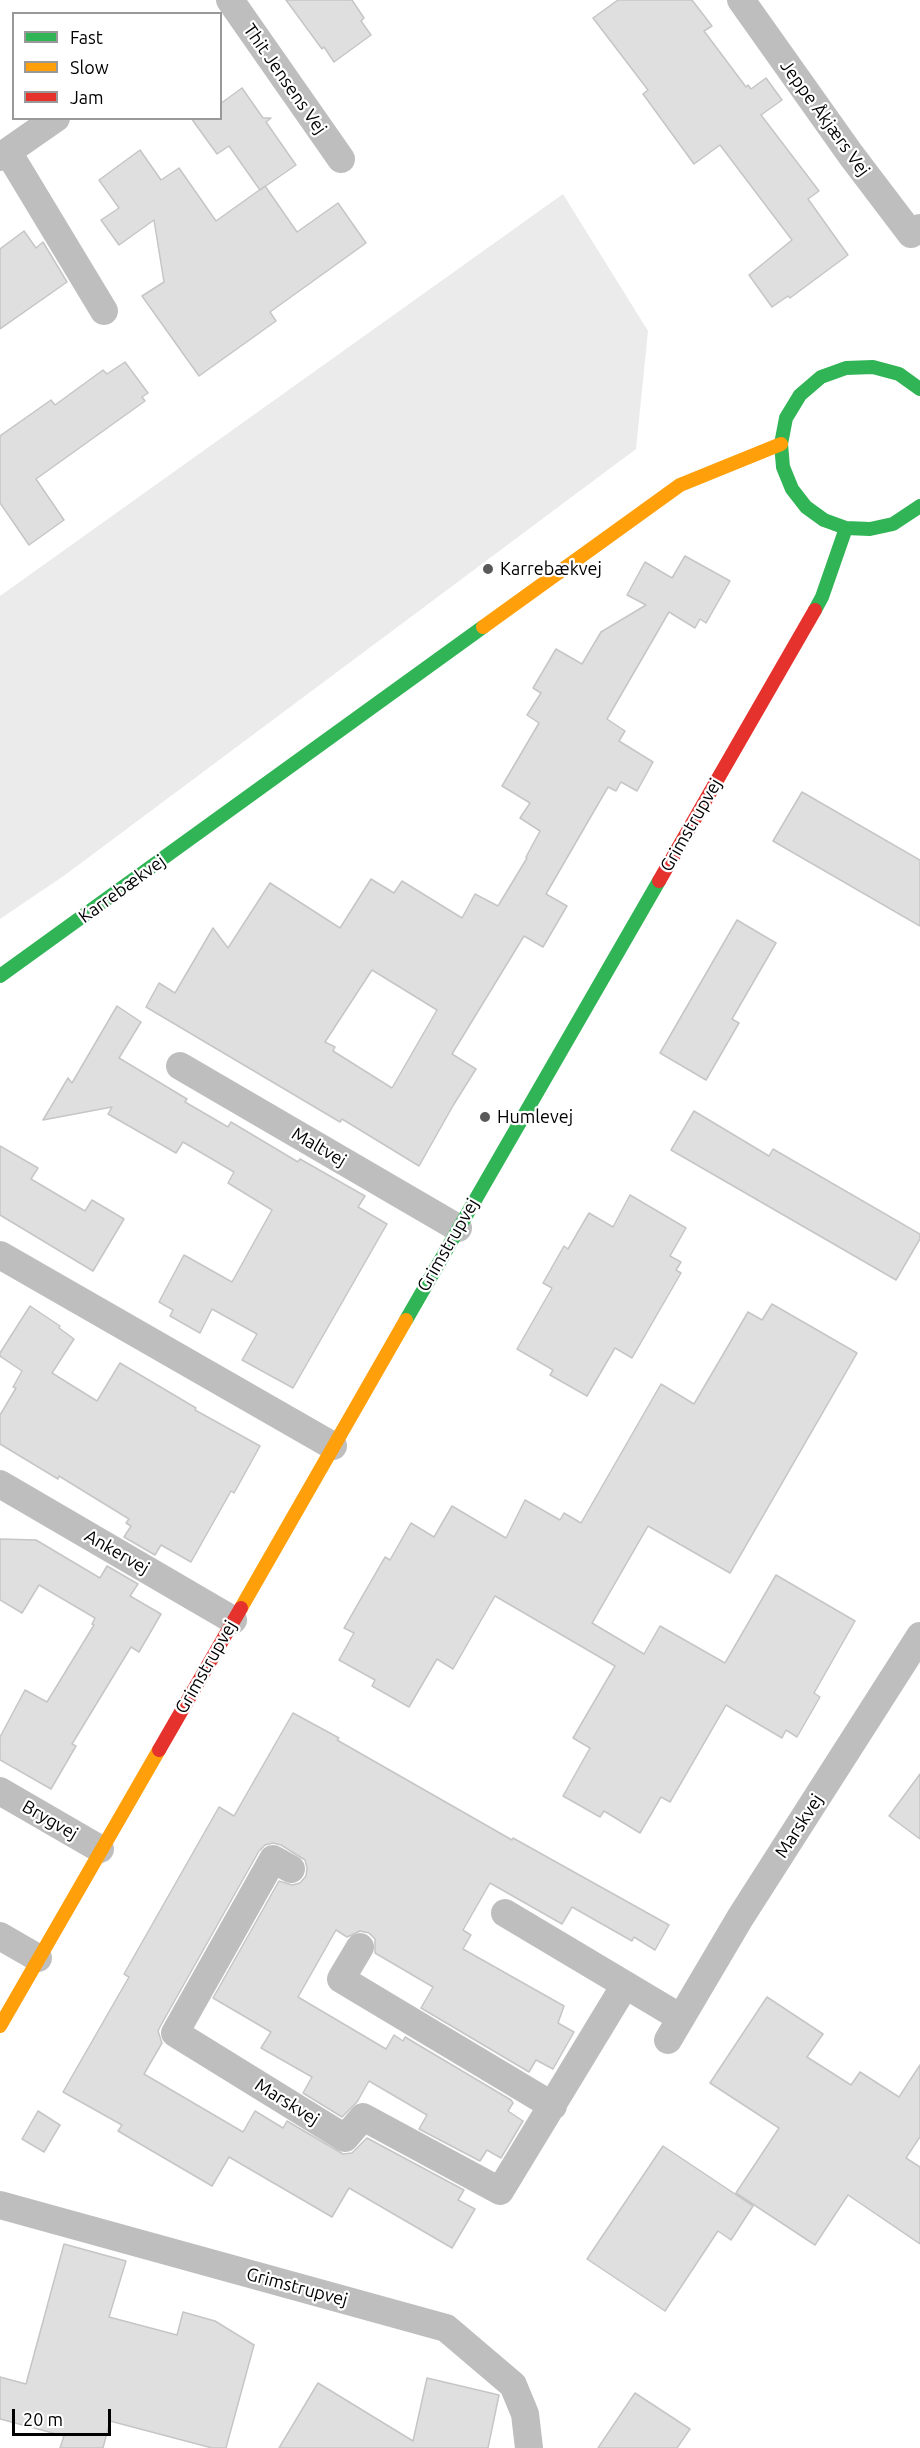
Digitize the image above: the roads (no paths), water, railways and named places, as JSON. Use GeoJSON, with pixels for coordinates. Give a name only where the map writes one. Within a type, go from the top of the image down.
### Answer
{"type":"FeatureCollection","features":[{"type":"Feature","properties":{"kind":"street","name":"Thit Jensens Vej"},"geometry":{"type":"LineString","coordinates":[[211,12],[228,0],[341,159]]}},
{"type":"Feature","properties":{"kind":"street","name":"Jeppe Åkjærs Vej"},"geometry":{"type":"LineString","coordinates":[[741,0],[851,155],[916,231]]}},
{"type":"Feature","properties":{"kind":"street"},"geometry":{"type":"LineString","coordinates":[[53,120],[4,155],[104,311]]}},
{"type":"Feature","properties":{"kind":"street"},"geometry":{"type":"LineString","coordinates":[[920,389],[899,374],[873,367],[846,368],[829,374],[800,395],[786,418],[781,444],[783,467],[792,489],[806,507],[824,520],[846,528],[870,529],[893,524],[920,506]]}},
{"type":"Feature","properties":{"kind":"street","name":"Karrebækvej"},"geometry":{"type":"LineString","coordinates":[[0,976],[680,485],[781,444]]}},
{"type":"Feature","properties":{"kind":"street","name":"Grimstrupvej"},"geometry":{"type":"LineString","coordinates":[[0,2026],[822,597],[846,528]]}},
{"type":"Feature","properties":{"kind":"street","name":"Maltvej"},"geometry":{"type":"LineString","coordinates":[[180,1065],[458,1228]]}},
{"type":"Feature","properties":{"kind":"street"},"geometry":{"type":"LineString","coordinates":[[0,1255],[333,1446]]}},
{"type":"Feature","properties":{"kind":"street","name":"Ankervej"},"geometry":{"type":"LineString","coordinates":[[0,1484],[233,1620]]}},
{"type":"Feature","properties":{"kind":"street","name":"Marskvej"},"geometry":{"type":"LineString","coordinates":[[505,1913],[625,1985],[675,2029],[740,1918],[920,1636]]}},
{"type":"Feature","properties":{"kind":"street","name":"Brygvej"},"geometry":{"type":"LineString","coordinates":[[0,1791],[100,1849]]}},
{"type":"Feature","properties":{"kind":"street","name":"Marskvej"},"geometry":{"type":"LineString","coordinates":[[291,1869],[273,1859],[175,2033],[345,2138],[363,2117],[500,2192],[625,1985]]}},
{"type":"Feature","properties":{"kind":"street"},"geometry":{"type":"LineString","coordinates":[[0,1936],[38,1958]]}},
{"type":"Feature","properties":{"kind":"street"},"geometry":{"type":"LineString","coordinates":[[360,1947],[341,1979],[553,2106]]}},
{"type":"Feature","properties":{"kind":"street","name":"Grimstrupvej"},"geometry":{"type":"LineString","coordinates":[[0,2205],[446,2328],[513,2385],[525,2414],[529,2448]]}},
{"type":"Feature","properties":{"kind":"place","name":"Karrebækvej"},"geometry":{"type":"Point","coordinates":[488,569]}},
{"type":"Feature","properties":{"kind":"place","name":"Humlevej"},"geometry":{"type":"Point","coordinates":[485,1117]}}]}
